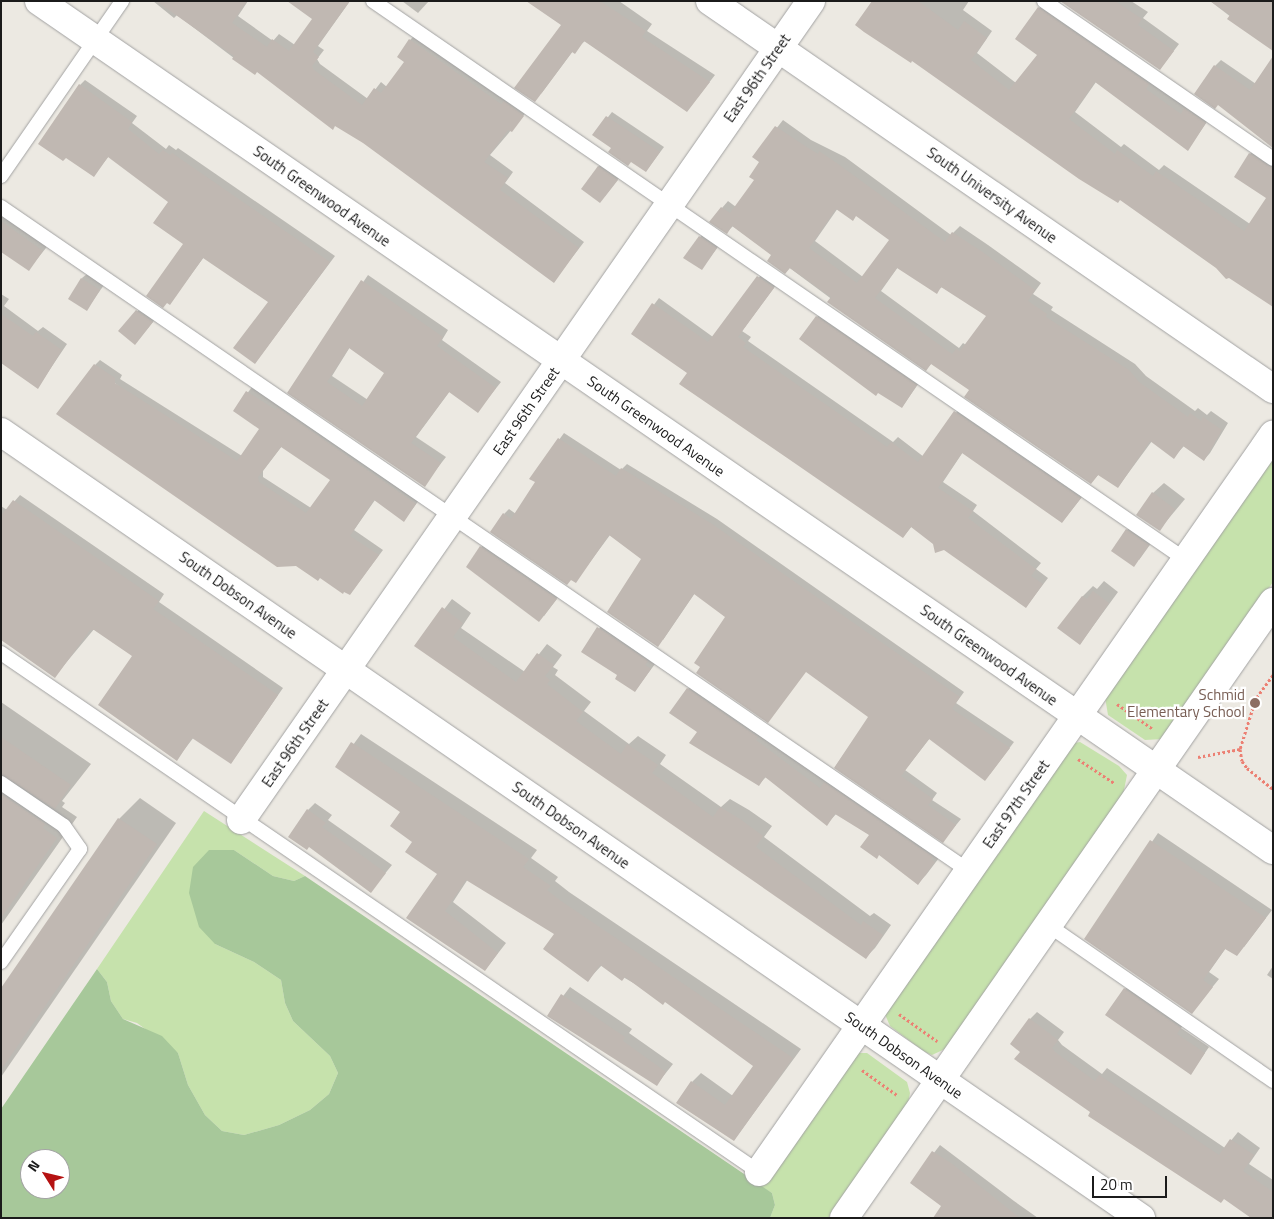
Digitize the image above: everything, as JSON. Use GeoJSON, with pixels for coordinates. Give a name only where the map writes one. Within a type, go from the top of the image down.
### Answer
{"type":"FeatureCollection","features":[{"type":"Feature","properties":{"kind":"street","name":"South Greenwood Avenue"},"geometry":{"type":"LineString","coordinates":[[39,1],[1273,850]]}},
{"type":"Feature","properties":{"kind":"street","name":"South University Avenue"},"geometry":{"type":"LineString","coordinates":[[710,1],[1273,389]]}},
{"type":"Feature","properties":{"kind":"street","name":"East 96th Street"},"geometry":{"type":"LineString","coordinates":[[241,820],[811,1]]}},
{"type":"Feature","properties":{"kind":"street","name":"South Dobson Avenue"},"geometry":{"type":"LineString","coordinates":[[1,432],[1141,1218]]}},
{"type":"Feature","properties":{"kind":"street","name":"East 97th Street"},"geometry":{"type":"LineString","coordinates":[[759,1172],[1273,435]]}},
{"type":"Feature","properties":{"kind":"street"},"geometry":{"type":"LineString","coordinates":[[844,1218],[1273,602]]}},
{"type":"Feature","properties":{"kind":"lane"},"geometry":{"type":"LineString","coordinates":[[1,176],[122,1]]}},
{"type":"Feature","properties":{"kind":"lane"},"geometry":{"type":"LineString","coordinates":[[373,1],[1186,560]]}},
{"type":"Feature","properties":{"kind":"lane"},"geometry":{"type":"LineString","coordinates":[[1044,1],[1273,159]]}},
{"type":"Feature","properties":{"kind":"lane"},"geometry":{"type":"LineString","coordinates":[[1,207],[969,871]]}},
{"type":"Feature","properties":{"kind":"lane"},"geometry":{"type":"LineString","coordinates":[[1,653],[241,820],[759,1172]]}},
{"type":"Feature","properties":{"kind":"lane"},"geometry":{"type":"LineString","coordinates":[[1,783],[64,826],[80,849],[1,962]]}},
{"type":"Feature","properties":{"kind":"lane"},"geometry":{"type":"LineString","coordinates":[[1048,926],[1273,1081]]}},
{"type":"Feature","properties":{"kind":"path"},"geometry":{"type":"LineString","coordinates":[[1273,675],[1256,698],[1240,749],[1242,760],[1247,768],[1273,789]]}},
{"type":"Feature","properties":{"kind":"path"},"geometry":{"type":"LineString","coordinates":[[1113,701],[1162,735]]}},
{"type":"Feature","properties":{"kind":"path"},"geometry":{"type":"LineString","coordinates":[[1195,758],[1240,749]]}},
{"type":"Feature","properties":{"kind":"path"},"geometry":{"type":"LineString","coordinates":[[1075,756],[1121,788]]}},
{"type":"Feature","properties":{"kind":"path"},"geometry":{"type":"LineString","coordinates":[[896,1012],[944,1045]]}},
{"type":"Feature","properties":{"kind":"path"},"geometry":{"type":"LineString","coordinates":[[859,1068],[906,1101]]}},
{"type":"Feature","properties":{"kind":"green space"},"geometry":{"type":"Polygon","coordinates":[[[1273,456],[1273,582],[1163,739],[1145,740],[1108,715],[1105,697],[1273,456]]]}},
{"type":"Feature","properties":{"kind":"green space"},"geometry":{"type":"Polygon","coordinates":[[[1080,742],[1119,766],[1127,775],[1123,795],[947,1048],[932,1055],[923,1051],[890,1026],[884,1012],[1070,744],[1080,742]]]}},
{"type":"Feature","properties":{"kind":"green space"},"geometry":{"type":"Polygon","coordinates":[[[204,811],[305,876],[294,881],[273,876],[234,850],[215,944],[254,962],[281,980],[285,1003],[293,1021],[330,1056],[338,1073],[329,1094],[310,1110],[279,1125],[244,1135],[222,1131],[205,1115],[188,1085],[178,1053],[137,1023],[123,1019],[111,1001],[107,982],[97,969],[204,811]]]}},
{"type":"Feature","properties":{"kind":"green space"},"geometry":{"type":"Polygon","coordinates":[[[209,850],[234,850],[273,876],[294,881],[305,876],[772,1193],[775,1205],[770,1218],[1,1218],[1,1109],[97,969],[107,982],[111,1001],[123,1019],[162,1036],[178,1053],[188,1085],[205,1115],[222,1131],[244,1135],[279,1125],[310,1110],[329,1094],[338,1073],[330,1056],[293,1021],[285,1003],[281,980],[254,962],[215,944],[199,927],[189,893],[193,867],[209,850]]]}},
{"type":"Feature","properties":{"kind":"green space"},"geometry":{"type":"Polygon","coordinates":[[[858,1053],[867,1053],[907,1082],[910,1093],[908,1104],[828,1218],[770,1218],[775,1205],[772,1193],[761,1186],[848,1061],[858,1053]]]}},
{"type":"Feature","properties":{"kind":"building"},"geometry":{"type":"Polygon","coordinates":[[[156,1],[247,1],[232,23],[267,47],[272,39],[289,51],[312,19],[287,1],[350,1],[313,52],[319,57],[312,66],[314,70],[362,105],[374,88],[381,93],[404,62],[397,57],[409,39],[501,104],[504,101],[524,116],[512,132],[508,130],[484,162],[508,178],[500,190],[579,248],[554,283],[363,143],[335,126],[333,130],[257,72],[255,75],[232,59],[234,56],[156,1]]]}},
{"type":"Feature","properties":{"kind":"building"},"geometry":{"type":"Polygon","coordinates":[[[526,1],[600,1],[646,31],[642,37],[710,82],[687,112],[584,41],[575,54],[572,52],[535,102],[514,88],[561,25],[526,1]]]}},
{"type":"Feature","properties":{"kind":"building"},"geometry":{"type":"Polygon","coordinates":[[[872,1],[918,1],[958,30],[964,21],[987,38],[971,60],[1009,90],[1037,55],[1015,39],[1038,7],[1149,84],[1146,89],[1181,114],[1184,108],[1206,123],[1188,151],[1095,82],[1069,119],[1115,154],[1117,150],[1153,176],[1156,171],[1244,231],[1266,198],[1234,177],[1249,153],[1273,168],[1273,307],[1229,278],[1226,279],[1216,268],[1120,200],[1118,203],[1079,179],[912,61],[911,63],[864,32],[855,25],[872,1]]]}},
{"type":"Feature","properties":{"kind":"building"},"geometry":{"type":"Polygon","coordinates":[[[1060,1],[1115,1],[1142,19],[1138,25],[1174,51],[1160,70],[1060,1]]]}},
{"type":"Feature","properties":{"kind":"building"},"geometry":{"type":"Polygon","coordinates":[[[1210,1],[1273,1],[1273,51],[1227,19],[1230,15],[1210,1]]]}},
{"type":"Feature","properties":{"kind":"building"},"geometry":{"type":"Polygon","coordinates":[[[1273,56],[1273,148],[1218,105],[1215,109],[1194,94],[1214,65],[1250,90],[1273,56]]]}},
{"type":"Feature","properties":{"kind":"building"},"geometry":{"type":"Polygon","coordinates":[[[79,84],[132,122],[128,129],[159,154],[163,150],[170,155],[172,153],[330,262],[255,364],[233,348],[268,302],[203,258],[170,305],[167,303],[163,308],[146,296],[183,244],[153,223],[168,202],[108,157],[94,177],[66,158],[63,161],[38,144],[79,84]]]}},
{"type":"Feature","properties":{"kind":"building"},"geometry":{"type":"Polygon","coordinates":[[[606,116],[660,152],[646,172],[631,162],[628,166],[608,152],[611,148],[592,135],[606,116]]]}},
{"type":"Feature","properties":{"kind":"building"},"geometry":{"type":"Polygon","coordinates":[[[775,126],[818,154],[819,151],[945,242],[952,232],[981,251],[1035,290],[1028,301],[1047,314],[1046,317],[1129,370],[1139,382],[1188,417],[1190,413],[1201,421],[1203,417],[1222,430],[1204,461],[1183,446],[1174,459],[1150,441],[1118,488],[1098,475],[1091,484],[964,397],[969,390],[931,364],[926,371],[827,302],[831,297],[790,268],[785,274],[767,261],[771,255],[732,226],[727,234],[709,222],[721,207],[730,213],[754,180],[749,177],[759,162],[752,157],[775,126]],[[836,209],[809,248],[857,283],[889,240],[856,216],[853,221],[836,209]],[[897,268],[875,298],[952,354],[956,349],[960,351],[986,316],[941,287],[937,294],[897,268]]]}},
{"type":"Feature","properties":{"kind":"building"},"geometry":{"type":"Polygon","coordinates":[[[598,166],[618,180],[600,203],[581,189],[598,166]]]}},
{"type":"Feature","properties":{"kind":"building"},"geometry":{"type":"Polygon","coordinates":[[[1,221],[43,251],[29,271],[1,252],[1,221]]]}},
{"type":"Feature","properties":{"kind":"building"},"geometry":{"type":"Polygon","coordinates":[[[699,236],[717,248],[702,270],[683,258],[699,236]]]}},
{"type":"Feature","properties":{"kind":"building"},"geometry":{"type":"Polygon","coordinates":[[[757,276],[774,288],[738,337],[746,343],[743,347],[887,447],[891,442],[918,462],[954,411],[1081,498],[1062,523],[962,453],[938,488],[973,511],[968,518],[1036,569],[1031,576],[1043,584],[1026,608],[944,550],[935,553],[933,544],[911,527],[903,538],[679,384],[687,373],[631,334],[652,303],[708,342],[757,276]]]}},
{"type":"Feature","properties":{"kind":"building"},"geometry":{"type":"Polygon","coordinates":[[[81,278],[100,290],[87,311],[68,299],[81,278]]]}},
{"type":"Feature","properties":{"kind":"building"},"geometry":{"type":"Polygon","coordinates":[[[361,280],[443,337],[437,346],[496,388],[478,413],[449,392],[411,443],[441,463],[425,487],[287,393],[361,280]],[[349,348],[327,382],[362,406],[384,373],[349,348]]]}},
{"type":"Feature","properties":{"kind":"building"},"geometry":{"type":"Polygon","coordinates":[[[136,310],[153,322],[135,345],[118,331],[136,310]]]}},
{"type":"Feature","properties":{"kind":"building"},"geometry":{"type":"Polygon","coordinates":[[[1,314],[33,336],[36,332],[62,350],[38,389],[1,363],[1,314]]]}},
{"type":"Feature","properties":{"kind":"building"},"geometry":{"type":"Polygon","coordinates":[[[816,316],[917,385],[902,408],[878,393],[876,396],[799,339],[816,316]]]}},
{"type":"Feature","properties":{"kind":"building"},"geometry":{"type":"Polygon","coordinates":[[[94,364],[115,378],[115,383],[237,461],[259,429],[233,411],[246,391],[276,410],[277,407],[416,504],[404,522],[374,500],[350,536],[379,555],[350,595],[344,592],[343,594],[320,578],[318,581],[296,566],[277,567],[56,414],[94,364]],[[281,447],[258,477],[259,482],[306,513],[330,480],[281,447]]]}},
{"type":"Feature","properties":{"kind":"building"},"geometry":{"type":"Polygon","coordinates":[[[558,438],[616,476],[621,468],[712,524],[960,697],[952,709],[1010,748],[985,781],[929,739],[901,776],[933,799],[928,805],[956,825],[943,843],[834,768],[868,717],[806,672],[768,723],[696,673],[700,667],[694,663],[725,617],[694,594],[658,647],[607,612],[641,559],[609,535],[576,583],[571,580],[567,585],[490,532],[503,513],[511,519],[535,482],[529,479],[558,438]]]}},
{"type":"Feature","properties":{"kind":"building"},"geometry":{"type":"Polygon","coordinates":[[[1152,492],[1175,509],[1160,531],[1136,515],[1152,492]]]}},
{"type":"Feature","properties":{"kind":"building"},"geometry":{"type":"Polygon","coordinates":[[[13,500],[159,601],[153,609],[278,695],[231,764],[192,738],[177,761],[98,705],[132,656],[94,630],[90,630],[55,678],[1,640],[1,516],[13,500]]]}},
{"type":"Feature","properties":{"kind":"building"},"geometry":{"type":"Polygon","coordinates":[[[1126,529],[1149,545],[1134,567],[1111,551],[1126,529]]]}},
{"type":"Feature","properties":{"kind":"building"},"geometry":{"type":"Polygon","coordinates":[[[480,546],[557,599],[539,622],[466,567],[480,546]]]}},
{"type":"Feature","properties":{"kind":"building"},"geometry":{"type":"Polygon","coordinates":[[[1093,591],[1109,603],[1080,645],[1057,628],[1082,596],[1087,599],[1093,591]]]}},
{"type":"Feature","properties":{"kind":"building"},"geometry":{"type":"Polygon","coordinates":[[[442,607],[463,623],[453,637],[516,682],[537,653],[554,665],[545,676],[550,680],[547,684],[583,712],[576,721],[621,754],[627,744],[658,765],[652,773],[713,817],[720,807],[740,819],[763,836],[756,847],[861,925],[863,921],[883,935],[866,959],[414,646],[442,607]]]}},
{"type":"Feature","properties":{"kind":"building"},"geometry":{"type":"Polygon","coordinates":[[[597,627],[648,661],[645,665],[651,669],[635,692],[615,679],[617,675],[581,652],[597,627]]]}},
{"type":"Feature","properties":{"kind":"building"},"geometry":{"type":"Polygon","coordinates":[[[687,688],[758,737],[756,740],[820,788],[824,782],[933,857],[931,859],[935,862],[918,885],[879,855],[877,859],[860,847],[869,835],[835,814],[827,826],[765,777],[759,786],[689,743],[697,732],[669,713],[687,688]]]}},
{"type":"Feature","properties":{"kind":"building"},"geometry":{"type":"Polygon","coordinates":[[[1,737],[71,785],[55,809],[1,774],[1,737]]]}},
{"type":"Feature","properties":{"kind":"building"},"geometry":{"type":"Polygon","coordinates":[[[351,742],[529,859],[523,867],[551,886],[547,890],[561,901],[793,1058],[734,1141],[676,1103],[691,1081],[725,1105],[753,1066],[665,1002],[663,1005],[625,977],[622,981],[600,965],[588,982],[543,949],[554,934],[466,880],[445,911],[498,953],[485,971],[406,918],[437,874],[405,852],[412,842],[390,826],[400,812],[335,767],[351,742]]]}},
{"type":"Feature","properties":{"kind":"building"},"geometry":{"type":"Polygon","coordinates":[[[1,794],[45,824],[43,828],[57,838],[1,918],[1,794]]]}},
{"type":"Feature","properties":{"kind":"building"},"geometry":{"type":"Polygon","coordinates":[[[307,809],[326,823],[322,827],[386,873],[371,893],[309,847],[307,850],[288,837],[307,809]]]}},
{"type":"Feature","properties":{"kind":"building"},"geometry":{"type":"Polygon","coordinates":[[[118,818],[157,844],[1,1070],[1,988],[118,818]]]}},
{"type":"Feature","properties":{"kind":"building"},"geometry":{"type":"Polygon","coordinates":[[[1150,840],[1266,918],[1237,956],[1225,949],[1203,980],[1213,987],[1192,1014],[1084,939],[1150,840]]]}},
{"type":"Feature","properties":{"kind":"building"},"geometry":{"type":"Polygon","coordinates":[[[1124,988],[1181,1028],[1177,1034],[1205,1053],[1191,1075],[1105,1015],[1124,988]]]}},
{"type":"Feature","properties":{"kind":"building"},"geometry":{"type":"Polygon","coordinates":[[[561,994],[625,1037],[623,1041],[666,1072],[657,1086],[547,1016],[561,994]]]}},
{"type":"Feature","properties":{"kind":"building"},"geometry":{"type":"Polygon","coordinates":[[[1029,1018],[1058,1040],[1052,1048],[1055,1052],[1095,1081],[1099,1075],[1219,1155],[1230,1139],[1254,1155],[1243,1171],[1273,1192],[1273,1218],[1251,1218],[1224,1199],[1221,1203],[1088,1116],[1090,1112],[1014,1059],[1020,1052],[1010,1044],[1029,1018]]]}},
{"type":"Feature","properties":{"kind":"building"},"geometry":{"type":"Polygon","coordinates":[[[932,1151],[951,1163],[1020,1218],[933,1218],[941,1206],[910,1183],[932,1151]]]}},
{"type":"Feature","properties":{"kind":"place","name":"Schmid Elementary School"},"geometry":{"type":"Point","coordinates":[1255,703]}}]}
